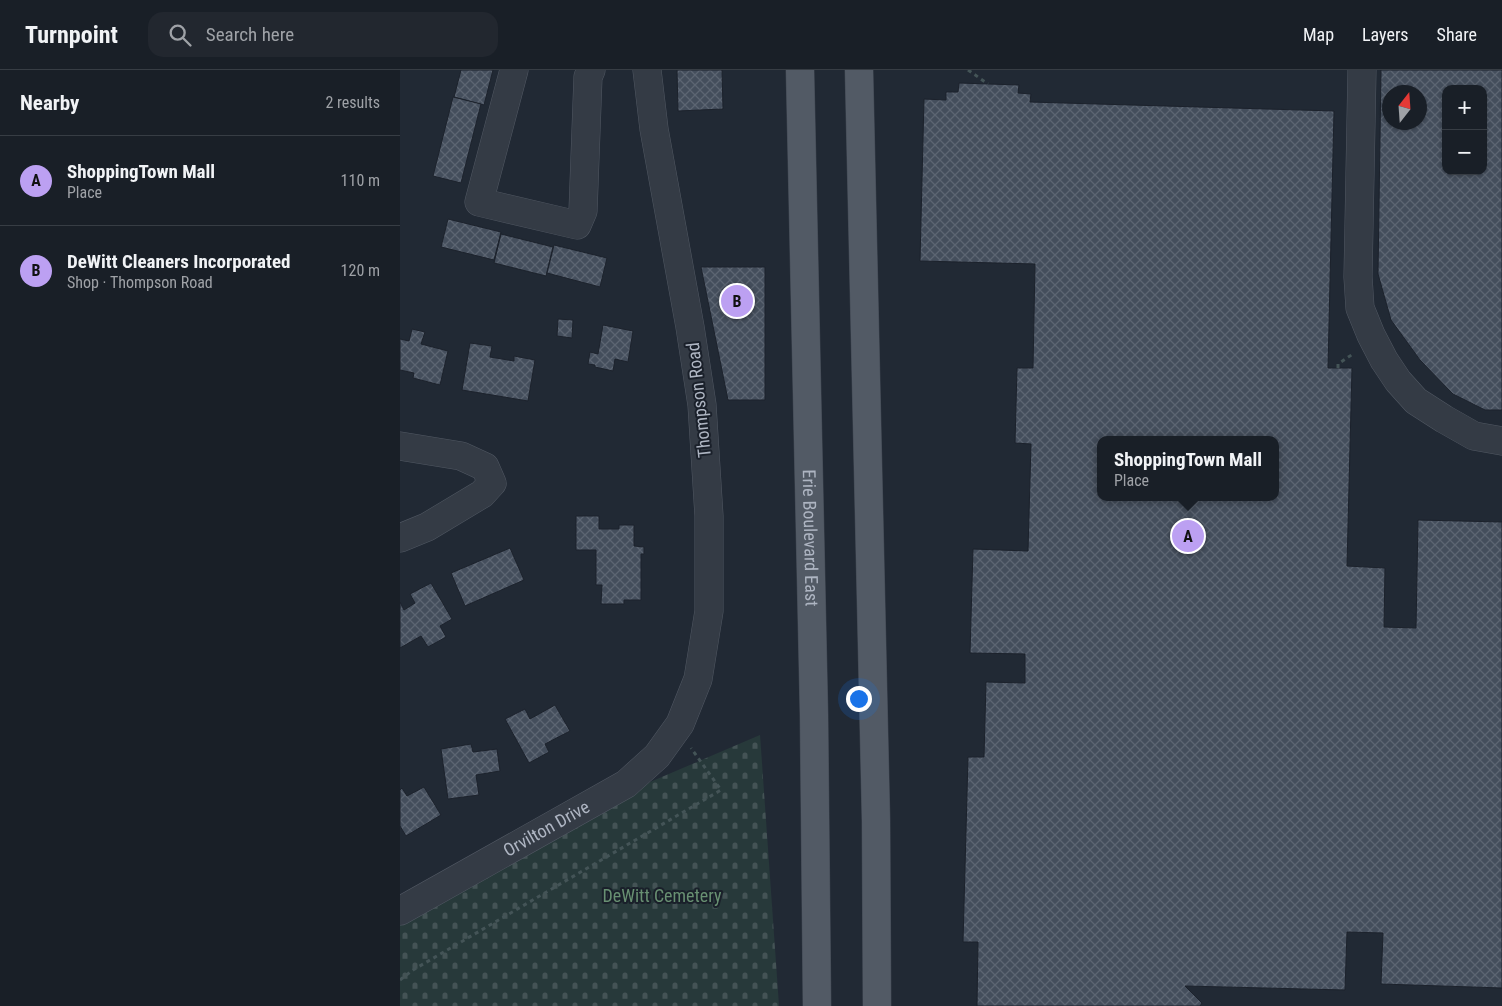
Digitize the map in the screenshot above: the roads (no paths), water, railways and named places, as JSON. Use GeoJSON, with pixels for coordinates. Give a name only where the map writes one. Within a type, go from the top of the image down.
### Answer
{"type":"FeatureCollection","features":[{"type":"Feature","properties":{"kind":"main road","name":"Erie Boulevard East"},"geometry":{"type":"LineString","coordinates":[[800,70],[814,715],[817,1006]]}},
{"type":"Feature","properties":{"kind":"main road"},"geometry":{"type":"LineString","coordinates":[[859,70],[876,811],[877,1006]]}},
{"type":"Feature","properties":{"kind":"street"},"geometry":{"type":"LineString","coordinates":[[514,70],[479,202],[576,225],[583,211],[588,77],[591,70]]}},
{"type":"Feature","properties":{"kind":"street","name":"Thompson Road"},"geometry":{"type":"LineString","coordinates":[[647,70],[654,129],[690,327],[702,405],[709,516],[709,611],[698,679],[677,728]]}},
{"type":"Feature","properties":{"kind":"street"},"geometry":{"type":"LineString","coordinates":[[1362,70],[1358,277],[1360,308],[1384,360],[1398,381],[1416,400],[1474,436],[1502,441]]}},
{"type":"Feature","properties":{"kind":"street"},"geometry":{"type":"LineString","coordinates":[[400,446],[461,456],[485,467],[492,483],[482,494],[427,527],[400,538]]}},
{"type":"Feature","properties":{"kind":"street","name":"Orvilton Drive"},"geometry":{"type":"LineString","coordinates":[[400,911],[626,784],[657,756],[677,728]]}},
{"type":"Feature","properties":{"kind":"place","name":"DeWitt Cleaners Incorporated"},"geometry":{"type":"Point","coordinates":[737,301]}},
{"type":"Feature","properties":{"kind":"place","name":"ShoppingTown Mall"},"geometry":{"type":"Point","coordinates":[1188,536]}},
{"type":"Feature","properties":{"kind":"park label","name":"DeWitt Cemetery"},"geometry":{"type":"Point","coordinates":[662,896]}}]}
